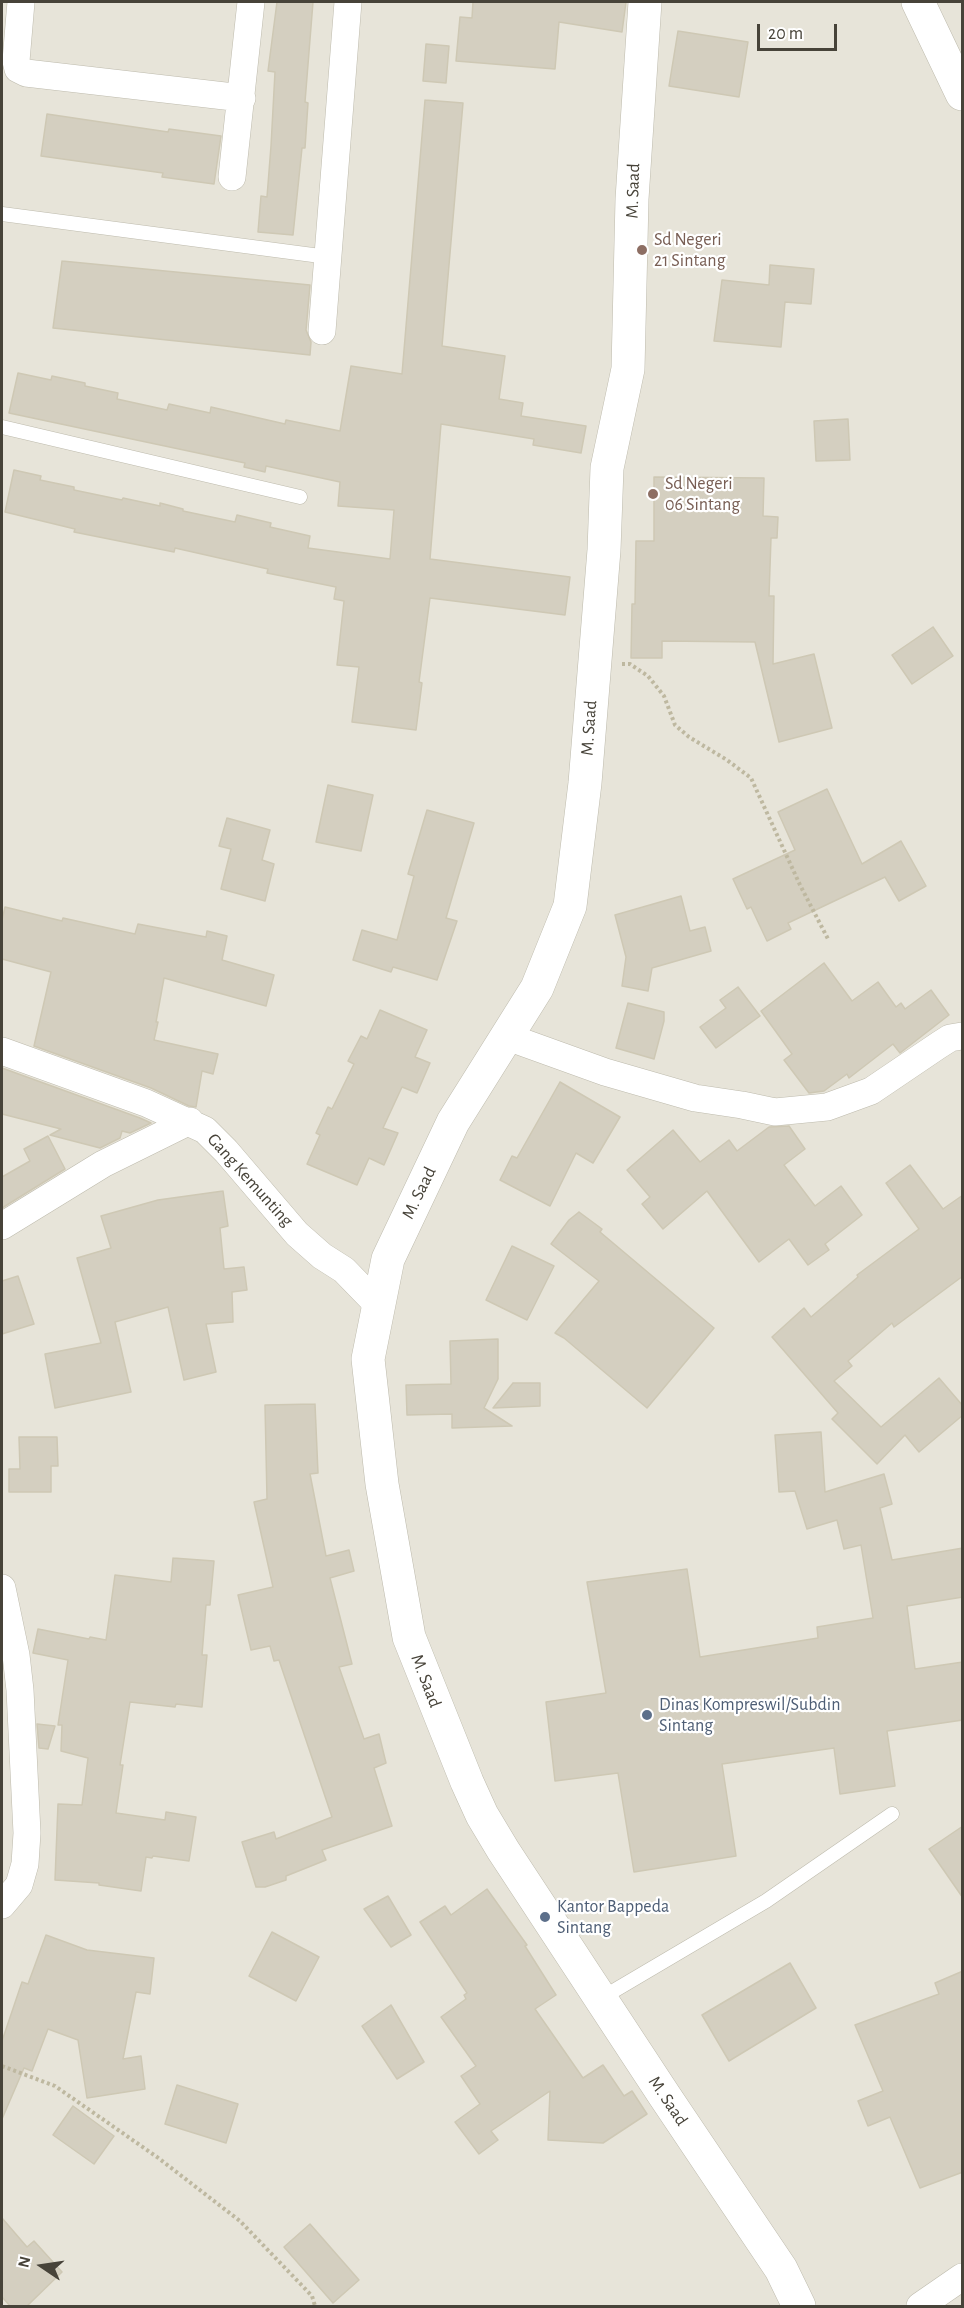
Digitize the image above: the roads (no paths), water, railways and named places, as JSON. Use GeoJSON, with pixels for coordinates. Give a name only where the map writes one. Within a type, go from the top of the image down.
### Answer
{"type":"FeatureCollection","features":[{"type":"Feature","properties":{"kind":"street"},"geometry":{"type":"LineString","coordinates":[[21,2],[16,61],[18,69],[26,73],[242,98]]}},
{"type":"Feature","properties":{"kind":"street"},"geometry":{"type":"LineString","coordinates":[[232,177],[251,2]]}},
{"type":"Feature","properties":{"kind":"street"},"geometry":{"type":"LineString","coordinates":[[321,331],[348,2]]}},
{"type":"Feature","properties":{"kind":"street","name":"M. Saad"},"geometry":{"type":"LineString","coordinates":[[645,2],[632,187],[628,369],[607,468],[604,550],[585,783],[570,906],[537,988],[453,1122],[388,1259],[377,1304],[368,1359],[382,1484],[409,1637],[441,1720],[482,1815],[600,1999],[782,2269],[799,2307]]}},
{"type":"Feature","properties":{"kind":"street"},"geometry":{"type":"LineString","coordinates":[[918,2],[963,94]]}},
{"type":"Feature","properties":{"kind":"street"},"geometry":{"type":"LineString","coordinates":[[505,1036],[605,1072],[695,1098],[775,1112],[827,1107],[871,1091],[950,1038],[963,1036]]}},
{"type":"Feature","properties":{"kind":"street","name":"Gang Kemunting"},"geometry":{"type":"LineString","coordinates":[[2,1051],[190,1121],[205,1130],[226,1151],[297,1234],[322,1256],[344,1270],[377,1304]]}},
{"type":"Feature","properties":{"kind":"street"},"geometry":{"type":"LineString","coordinates":[[2,1226],[103,1164],[190,1121]]}},
{"type":"Feature","properties":{"kind":"street"},"geometry":{"type":"LineString","coordinates":[[2,1588],[16,1655],[25,1760],[27,1833],[25,1864],[19,1885],[2,1905]]}},
{"type":"Feature","properties":{"kind":"street"},"geometry":{"type":"LineString","coordinates":[[920,2307],[963,2277]]}},
{"type":"Feature","properties":{"kind":"lane"},"geometry":{"type":"LineString","coordinates":[[2,214],[328,257]]}},
{"type":"Feature","properties":{"kind":"lane"},"geometry":{"type":"LineString","coordinates":[[2,427],[300,497]]}},
{"type":"Feature","properties":{"kind":"lane"},"geometry":{"type":"LineString","coordinates":[[600,1999],[766,1901],[892,1814]]}},
{"type":"Feature","properties":{"kind":"place","name":"Sd Negeri 21 Sintang"},"geometry":{"type":"Point","coordinates":[642,250]}},
{"type":"Feature","properties":{"kind":"place","name":"Sd Negeri 06 Sintang"},"geometry":{"type":"Point","coordinates":[653,494]}},
{"type":"Feature","properties":{"kind":"place","name":"Dinas Kompreswil/Subdin Sintang"},"geometry":{"type":"Point","coordinates":[647,1715]}},
{"type":"Feature","properties":{"kind":"place","name":"Kantor Bappeda Sintang"},"geometry":{"type":"Point","coordinates":[545,1917]}}]}
